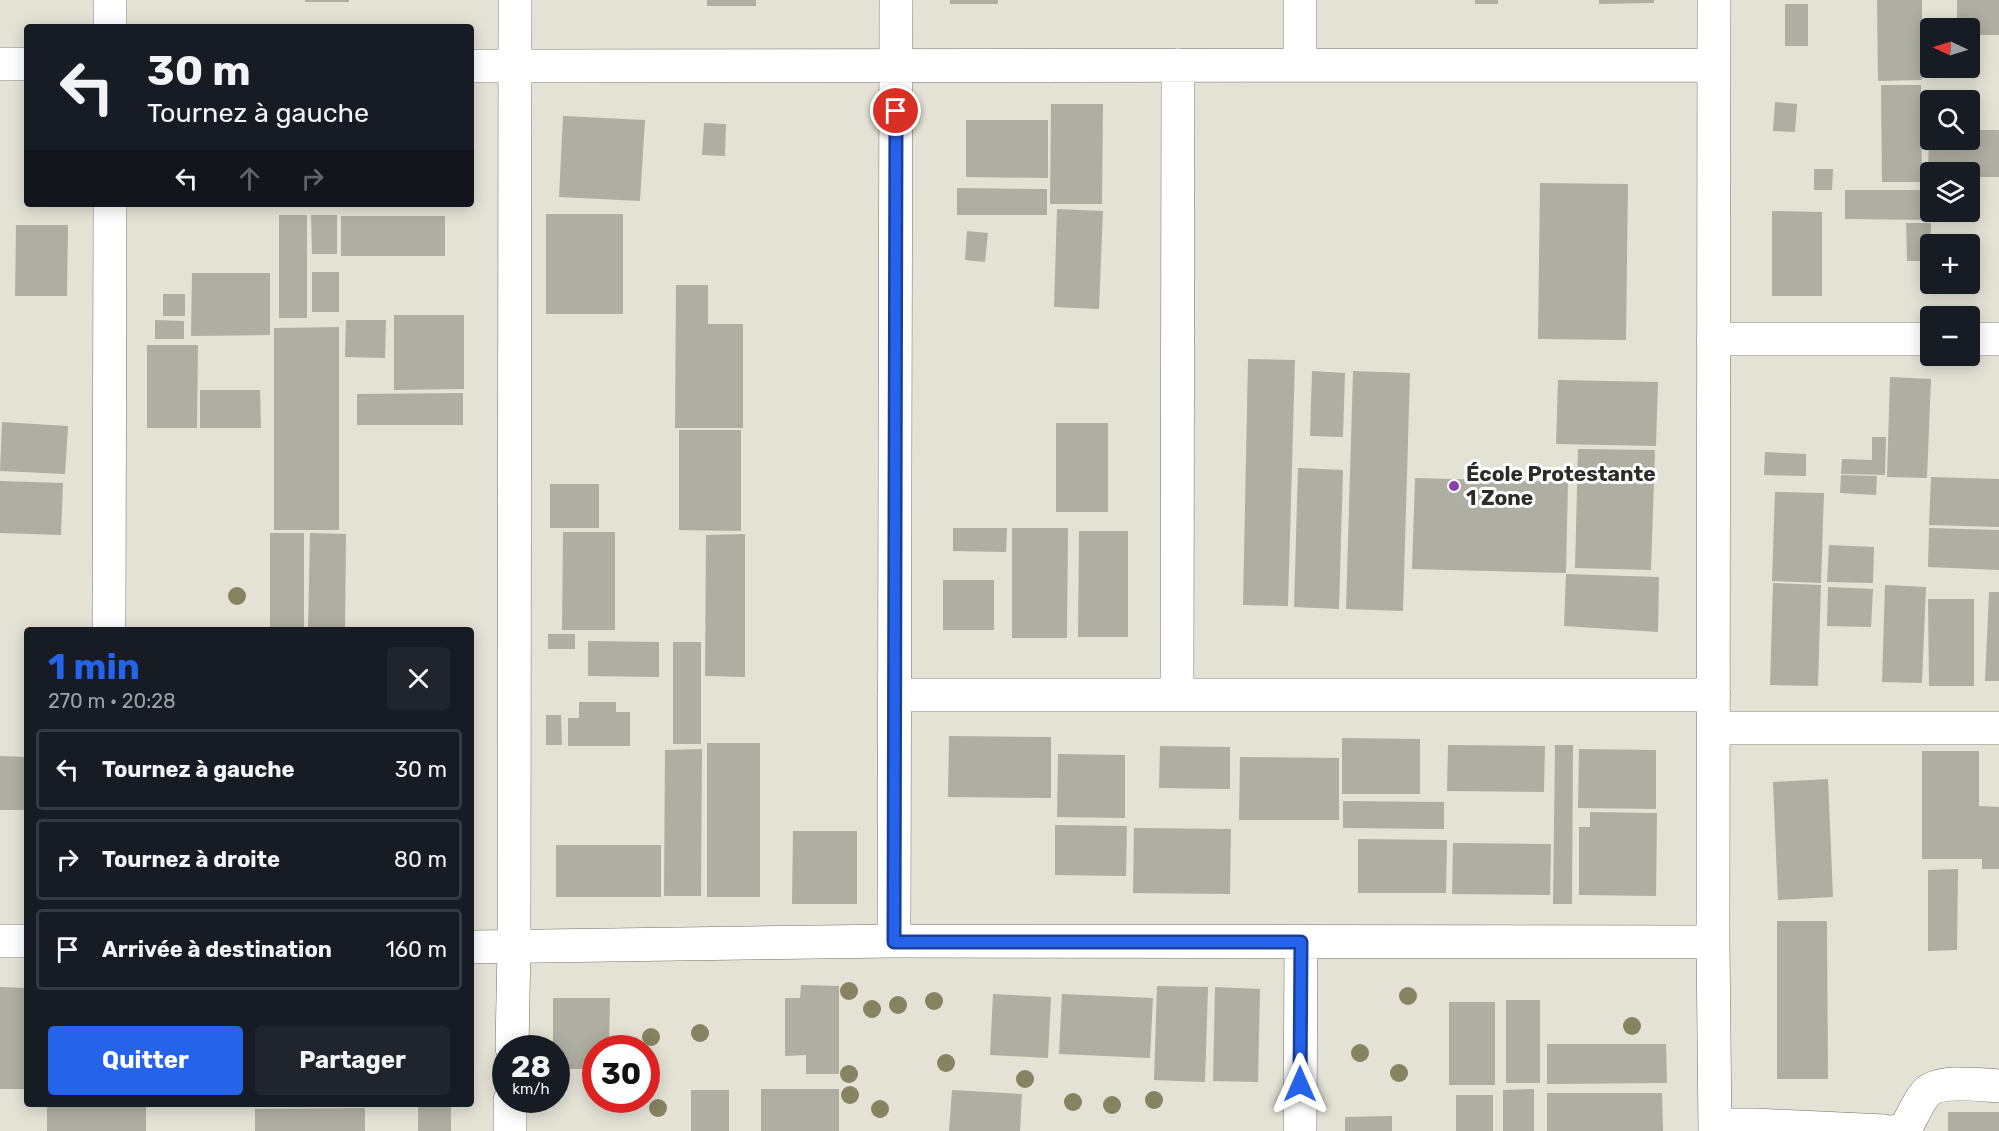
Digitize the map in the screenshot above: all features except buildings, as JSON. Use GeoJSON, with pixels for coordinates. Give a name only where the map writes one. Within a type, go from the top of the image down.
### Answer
{"type":"FeatureCollection","features":[{"type":"Feature","properties":{"kind":"street"},"geometry":{"type":"LineString","coordinates":[[110,0],[110,24]]}},
{"type":"Feature","properties":{"kind":"street"},"geometry":{"type":"LineString","coordinates":[[512,1035],[515,0]]}},
{"type":"Feature","properties":{"kind":"street"},"geometry":{"type":"LineString","coordinates":[[894,942],[896,0]]}},
{"type":"Feature","properties":{"kind":"street"},"geometry":{"type":"LineString","coordinates":[[1300,0],[1300,65]]}},
{"type":"Feature","properties":{"kind":"street"},"geometry":{"type":"LineString","coordinates":[[1714,0],[1713,942],[1715,1128],[1755,1125],[1884,1131]]}},
{"type":"Feature","properties":{"kind":"street"},"geometry":{"type":"LineString","coordinates":[[0,64],[24,64]]}},
{"type":"Feature","properties":{"kind":"street"},"geometry":{"type":"LineString","coordinates":[[1177,695],[1178,65]]}},
{"type":"Feature","properties":{"kind":"street"},"geometry":{"type":"LineString","coordinates":[[474,66],[1714,65]]}},
{"type":"Feature","properties":{"kind":"street"},"geometry":{"type":"LineString","coordinates":[[109,627],[110,207]]}},
{"type":"Feature","properties":{"kind":"street"},"geometry":{"type":"LineString","coordinates":[[1713,339],[1920,339]]}},
{"type":"Feature","properties":{"kind":"street"},"geometry":{"type":"LineString","coordinates":[[1980,339],[1999,339]]}},
{"type":"Feature","properties":{"kind":"street"},"geometry":{"type":"LineString","coordinates":[[894,695],[1714,695]]}},
{"type":"Feature","properties":{"kind":"street"},"geometry":{"type":"LineString","coordinates":[[1713,728],[1999,728]]}},
{"type":"Feature","properties":{"kind":"street"},"geometry":{"type":"LineString","coordinates":[[0,941],[24,941]]}},
{"type":"Feature","properties":{"kind":"street"},"geometry":{"type":"LineString","coordinates":[[474,947],[894,942],[1713,942]]}},
{"type":"Feature","properties":{"kind":"street"},"geometry":{"type":"LineString","coordinates":[[1300,1131],[1301,942]]}},
{"type":"Feature","properties":{"kind":"street"},"geometry":{"type":"LineString","coordinates":[[1896,1131],[1905,1129],[1926,1093],[1935,1087],[1946,1085],[1999,1086]]}},
{"type":"Feature","properties":{"kind":"street"},"geometry":{"type":"LineString","coordinates":[[510,1113],[510,1131]]}},
{"type":"Feature","properties":{"kind":"place","name":"École Protestante 1 Zone"},"geometry":{"type":"Point","coordinates":[1454,486]}},
{"type":"Feature","properties":{"kind":"route"},"geometry":{"type":"LineString","coordinates":[[896,111],[894,942],[1301,942],[1300,1084]]}}]}
